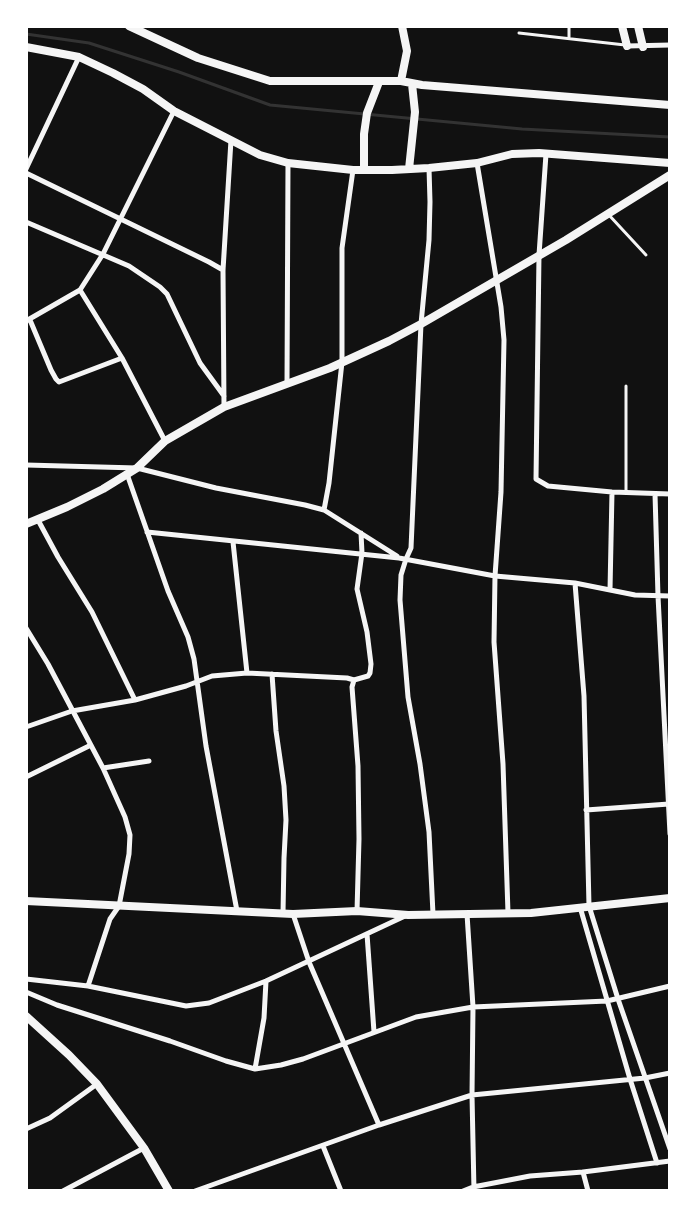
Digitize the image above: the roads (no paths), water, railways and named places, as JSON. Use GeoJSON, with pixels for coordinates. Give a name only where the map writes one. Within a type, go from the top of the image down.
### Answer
{"type":"FeatureCollection","features":[{"type":"Feature","properties":{"kind":"street"},"geometry":{"type":"LineString","coordinates":[[129,26],[198,58],[270,81],[401,81],[412,84],[670,105]]}},
{"type":"Feature","properties":{"kind":"street"},"geometry":{"type":"LineString","coordinates":[[401,81],[407,51],[402,26]]}},
{"type":"Feature","properties":{"kind":"street"},"geometry":{"type":"LineString","coordinates":[[622,26],[627,46],[670,45]]}},
{"type":"Feature","properties":{"kind":"street"},"geometry":{"type":"LineString","coordinates":[[638,26],[643,47]]}},
{"type":"Feature","properties":{"kind":"street"},"geometry":{"type":"LineString","coordinates":[[26,47],[79,57],[143,89],[174,111],[260,155],[288,163],[353,170],[409,169],[477,163],[512,154],[546,154],[670,163]]}},
{"type":"Feature","properties":{"kind":"street"},"geometry":{"type":"LineString","coordinates":[[26,169],[79,57]]}},
{"type":"Feature","properties":{"kind":"street"},"geometry":{"type":"LineString","coordinates":[[364,170],[364,134],[367,113],[379,82]]}},
{"type":"Feature","properties":{"kind":"street"},"geometry":{"type":"LineString","coordinates":[[409,169],[415,112],[412,84]]}},
{"type":"Feature","properties":{"kind":"street"},"geometry":{"type":"LineString","coordinates":[[122,358],[59,382],[56,380],[28,321],[80,290],[102,254],[174,111]]}},
{"type":"Feature","properties":{"kind":"street"},"geometry":{"type":"LineString","coordinates":[[224,407],[223,270],[231,140]]}},
{"type":"Feature","properties":{"kind":"street"},"geometry":{"type":"LineString","coordinates":[[546,154],[540,255],[536,479],[548,486],[612,492],[670,494]]}},
{"type":"Feature","properties":{"kind":"street"},"geometry":{"type":"LineString","coordinates":[[287,385],[288,163]]}},
{"type":"Feature","properties":{"kind":"street"},"geometry":{"type":"LineString","coordinates":[[477,163],[501,308],[504,340],[501,492],[495,576],[494,642],[503,764],[508,913]]}},
{"type":"Feature","properties":{"kind":"street"},"geometry":{"type":"LineString","coordinates":[[429,168],[429,240],[421,324],[411,548],[401,575],[400,600],[408,697],[420,764],[428,832],[433,914]]}},
{"type":"Feature","properties":{"kind":"street"},"geometry":{"type":"LineString","coordinates":[[324,510],[329,483],[342,362],[342,248],[353,170]]}},
{"type":"Feature","properties":{"kind":"street"},"geometry":{"type":"LineString","coordinates":[[26,174],[223,270]]}},
{"type":"Feature","properties":{"kind":"street"},"geometry":{"type":"LineString","coordinates":[[26,524],[86,498],[127,474],[137,468],[164,441],[224,407],[287,385],[342,362],[421,324],[540,255],[670,175]]}},
{"type":"Feature","properties":{"kind":"street"},"geometry":{"type":"LineString","coordinates":[[26,222],[129,266],[160,287],[167,294],[200,363],[224,396]]}},
{"type":"Feature","properties":{"kind":"street"},"geometry":{"type":"LineString","coordinates":[[80,290],[122,358],[164,441]]}},
{"type":"Feature","properties":{"kind":"street"},"geometry":{"type":"LineString","coordinates":[[26,465],[137,468],[216,488],[279,499],[324,510],[399,558]]}},
{"type":"Feature","properties":{"kind":"street"},"geometry":{"type":"LineString","coordinates":[[127,474],[168,591],[188,637],[198,681],[206,746],[237,911]]}},
{"type":"Feature","properties":{"kind":"street"},"geometry":{"type":"LineString","coordinates":[[610,590],[612,492]]}},
{"type":"Feature","properties":{"kind":"street"},"geometry":{"type":"LineString","coordinates":[[655,494],[670,834]]}},
{"type":"Feature","properties":{"kind":"street"},"geometry":{"type":"LineString","coordinates":[[38,520],[92,612],[135,700]]}},
{"type":"Feature","properties":{"kind":"street"},"geometry":{"type":"LineString","coordinates":[[147,532],[399,558],[495,576],[575,583],[610,590],[670,596]]}},
{"type":"Feature","properties":{"kind":"street"},"geometry":{"type":"LineString","coordinates":[[26,727],[72,711],[135,700],[212,676],[272,674],[354,680],[368,676],[372,664],[357,589],[362,554],[361,533]]}},
{"type":"Feature","properties":{"kind":"street"},"geometry":{"type":"LineString","coordinates":[[233,542],[247,674]]}},
{"type":"Feature","properties":{"kind":"street"},"geometry":{"type":"LineString","coordinates":[[575,583],[584,696],[589,906],[618,999],[670,1149]]}},
{"type":"Feature","properties":{"kind":"street"},"geometry":{"type":"LineString","coordinates":[[26,628],[48,664],[103,768],[125,817],[130,835],[129,854],[119,906],[110,919],[88,986]]}},
{"type":"Feature","properties":{"kind":"street"},"geometry":{"type":"LineString","coordinates":[[272,674],[286,820],[283,913]]}},
{"type":"Feature","properties":{"kind":"street"},"geometry":{"type":"LineString","coordinates":[[354,680],[352,687],[358,766],[359,839],[357,911]]}},
{"type":"Feature","properties":{"kind":"street"},"geometry":{"type":"LineString","coordinates":[[26,777],[91,746]]}},
{"type":"Feature","properties":{"kind":"street"},"geometry":{"type":"LineString","coordinates":[[103,768],[149,761]]}},
{"type":"Feature","properties":{"kind":"street"},"geometry":{"type":"LineString","coordinates":[[586,810],[669,804]]}},
{"type":"Feature","properties":{"kind":"street"},"geometry":{"type":"LineString","coordinates":[[26,901],[293,914],[357,911],[408,915],[531,913],[670,898]]}},
{"type":"Feature","properties":{"kind":"street"},"geometry":{"type":"LineString","coordinates":[[580,907],[630,1079],[657,1163]]}},
{"type":"Feature","properties":{"kind":"street"},"geometry":{"type":"LineString","coordinates":[[293,914],[308,962],[379,1125]]}},
{"type":"Feature","properties":{"kind":"street"},"geometry":{"type":"LineString","coordinates":[[467,914],[473,1007],[474,1189]]}},
{"type":"Feature","properties":{"kind":"street"},"geometry":{"type":"LineString","coordinates":[[26,979],[88,986],[186,1006],[209,1003],[308,962],[408,915]]}},
{"type":"Feature","properties":{"kind":"street"},"geometry":{"type":"LineString","coordinates":[[367,934],[374,1032]]}},
{"type":"Feature","properties":{"kind":"street"},"geometry":{"type":"LineString","coordinates":[[255,1069],[264,1018],[266,980]]}},
{"type":"Feature","properties":{"kind":"street"},"geometry":{"type":"LineString","coordinates":[[26,992],[58,1005],[255,1069],[295,1061],[416,1017],[473,1007],[618,999],[670,986]]}},
{"type":"Feature","properties":{"kind":"street"},"geometry":{"type":"LineString","coordinates":[[26,1016],[69,1054],[97,1084],[144,1148],[169,1191]]}},
{"type":"Feature","properties":{"kind":"street"},"geometry":{"type":"LineString","coordinates":[[195,1191],[379,1125],[472,1095],[645,1078],[670,1073]]}},
{"type":"Feature","properties":{"kind":"street"},"geometry":{"type":"LineString","coordinates":[[26,1129],[50,1118],[97,1084]]}},
{"type":"Feature","properties":{"kind":"street"},"geometry":{"type":"LineString","coordinates":[[323,1146],[342,1191]]}},
{"type":"Feature","properties":{"kind":"street"},"geometry":{"type":"LineString","coordinates":[[62,1191],[144,1148]]}},
{"type":"Feature","properties":{"kind":"street"},"geometry":{"type":"LineString","coordinates":[[463,1191],[530,1176],[583,1172],[670,1161]]}},
{"type":"Feature","properties":{"kind":"street"},"geometry":{"type":"LineString","coordinates":[[583,1172],[588,1191]]}},
{"type":"Feature","properties":{"kind":"lane"},"geometry":{"type":"LineString","coordinates":[[569,26],[569,38]]}},
{"type":"Feature","properties":{"kind":"lane"},"geometry":{"type":"LineString","coordinates":[[519,33],[627,46]]}},
{"type":"Feature","properties":{"kind":"lane"},"geometry":{"type":"LineString","coordinates":[[608,214],[646,255]]}},
{"type":"Feature","properties":{"kind":"lane"},"geometry":{"type":"LineString","coordinates":[[626,386],[626,492]]}},
{"type":"Feature","properties":{"kind":"waterway"},"geometry":{"type":"LineString","coordinates":[[26,34],[89,43],[179,72],[270,105],[522,129],[670,137]]}}]}
